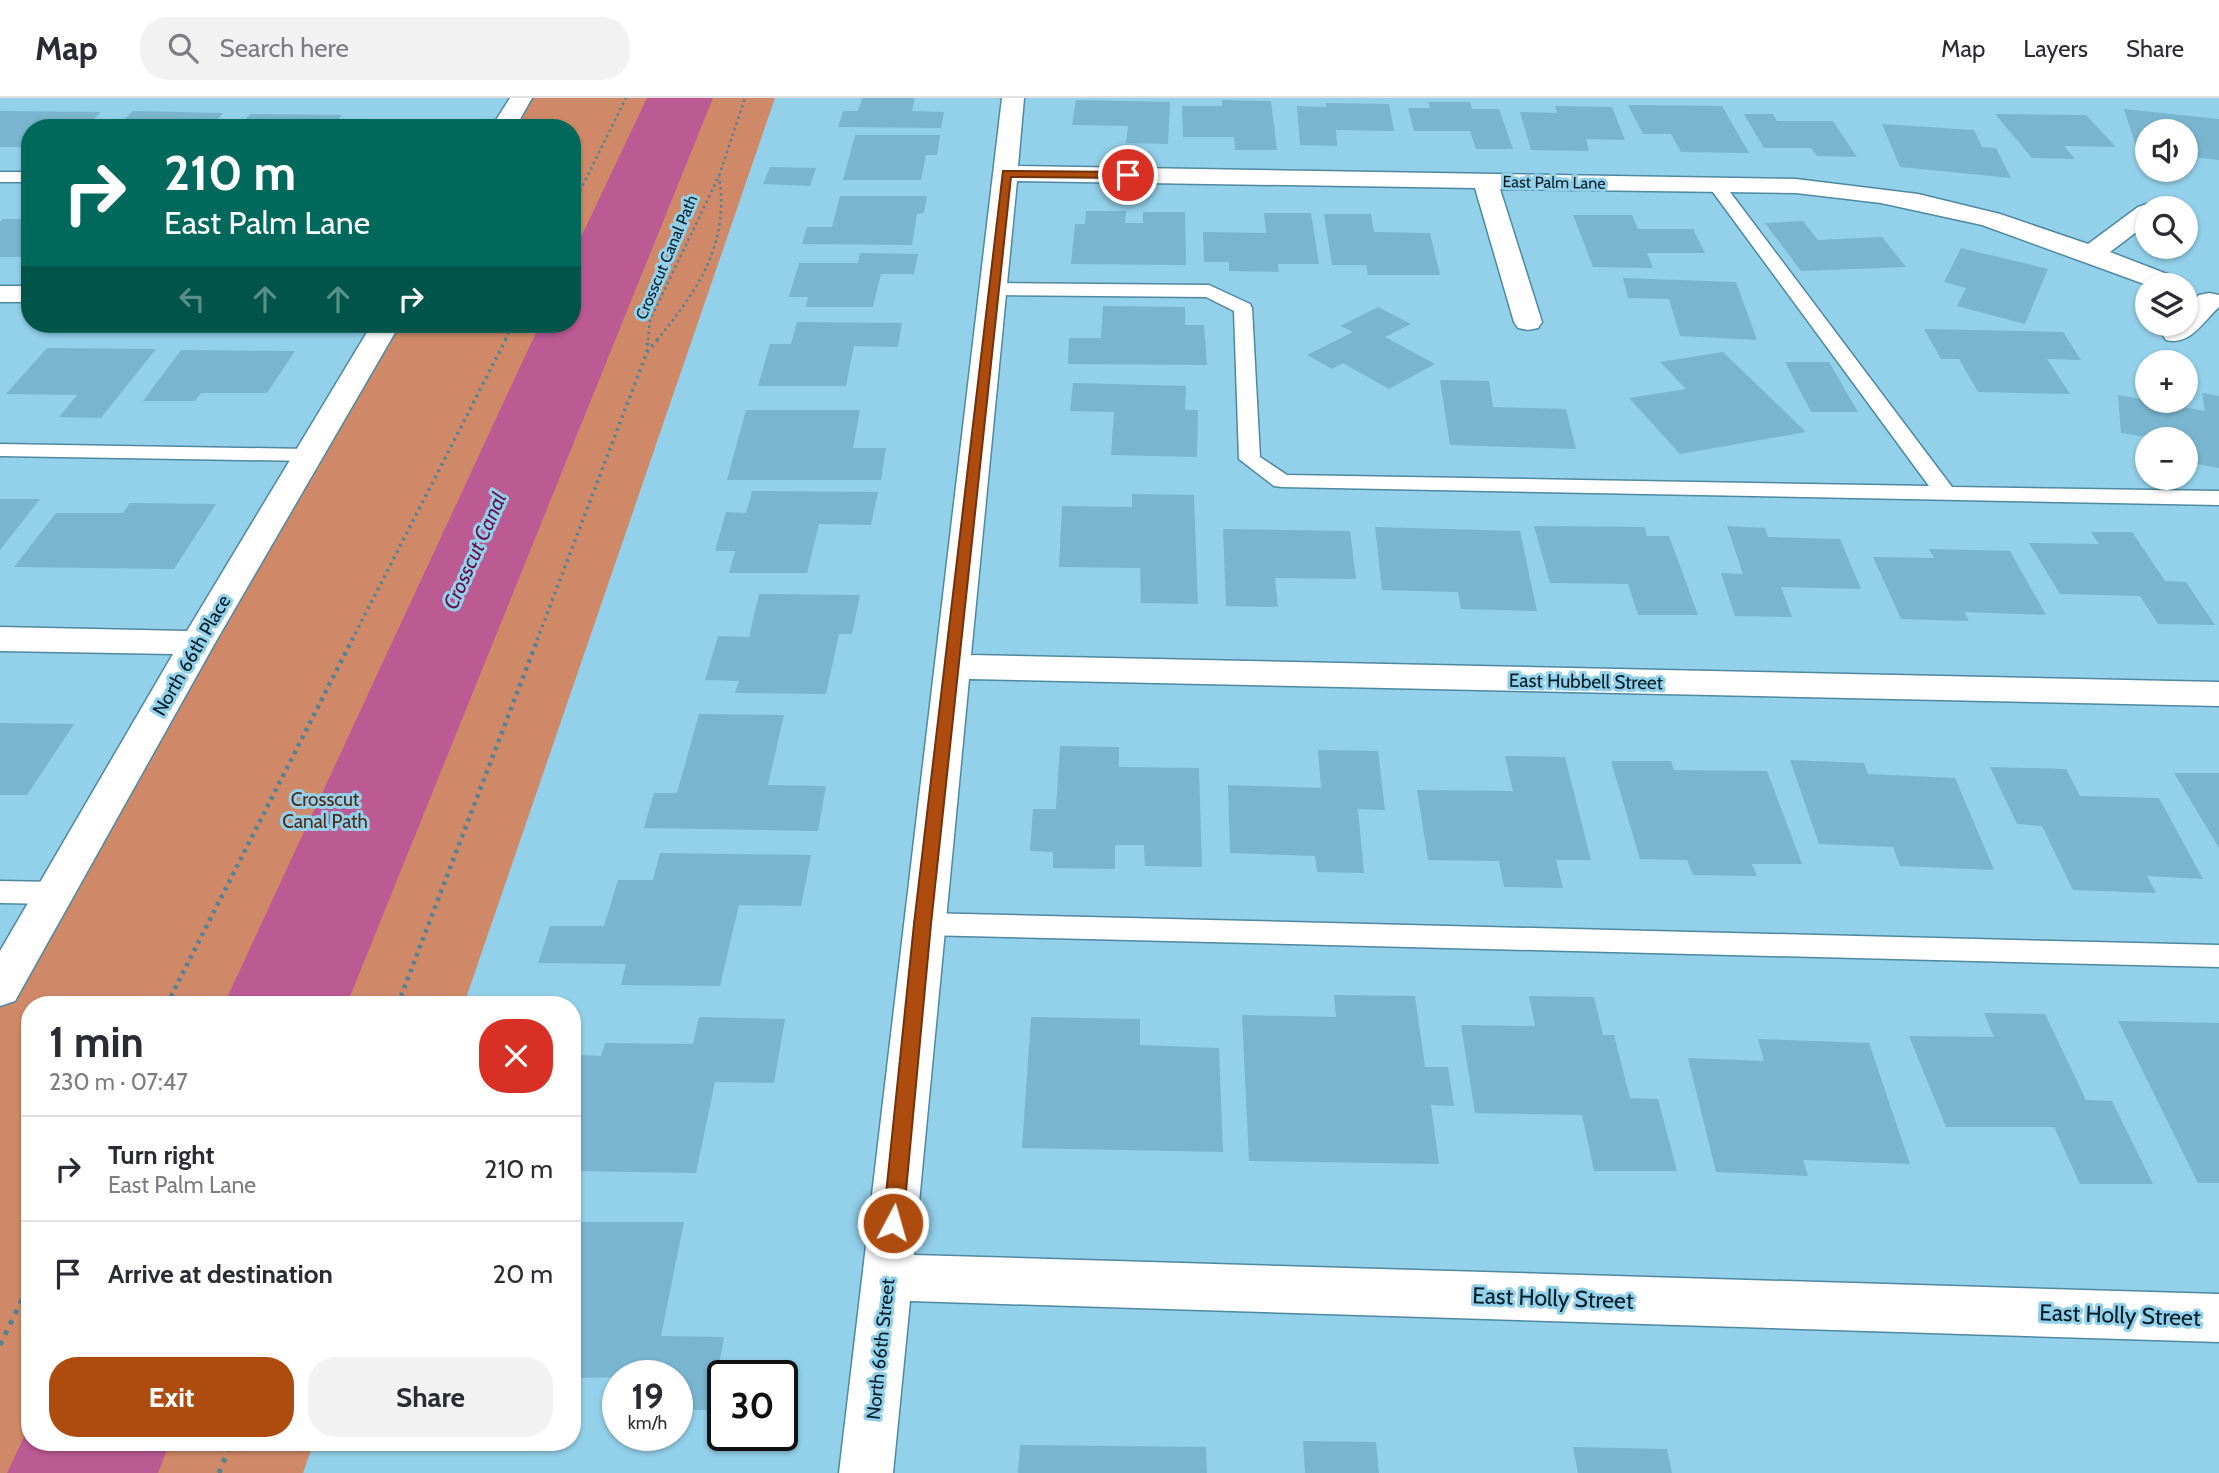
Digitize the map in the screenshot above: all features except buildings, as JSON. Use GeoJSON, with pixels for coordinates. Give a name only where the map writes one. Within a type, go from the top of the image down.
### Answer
{"type":"FeatureCollection","features":[{"type":"Feature","properties":{"kind":"street"},"geometry":{"type":"LineString","coordinates":[[508,119],[521,98]]}},
{"type":"Feature","properties":{"kind":"street","name":"North 66th Street"},"geometry":{"type":"LineString","coordinates":[[866,1473],[1013,98]]}},
{"type":"Feature","properties":{"kind":"street","name":"East Palm Lane"},"geometry":{"type":"LineString","coordinates":[[1006,173],[1796,186],[1882,195],[1961,212],[2093,253],[2141,273]]}},
{"type":"Feature","properties":{"kind":"street"},"geometry":{"type":"LineString","coordinates":[[1486,182],[1528,322]]}},
{"type":"Feature","properties":{"kind":"street"},"geometry":{"type":"LineString","coordinates":[[2093,253],[2135,221]]}},
{"type":"Feature","properties":{"kind":"street"},"geometry":{"type":"LineString","coordinates":[[0,294],[21,294]]}},
{"type":"Feature","properties":{"kind":"street","name":"North 66th Place"},"geometry":{"type":"LineString","coordinates":[[0,989],[197,643],[381,333]]}},
{"type":"Feature","properties":{"kind":"street"},"geometry":{"type":"LineString","coordinates":[[0,639],[197,643]]}},
{"type":"Feature","properties":{"kind":"street","name":"East Hubbell Street"},"geometry":{"type":"LineString","coordinates":[[952,667],[2219,694]]}},
{"type":"Feature","properties":{"kind":"street","name":"East Holly Street"},"geometry":{"type":"LineString","coordinates":[[888,1278],[2219,1318]]}},
{"type":"Feature","properties":{"kind":"lane"},"geometry":{"type":"LineString","coordinates":[[0,177],[21,177]]}},
{"type":"Feature","properties":{"kind":"lane"},"geometry":{"type":"LineString","coordinates":[[1715,184],[1944,491]]}},
{"type":"Feature","properties":{"kind":"lane"},"geometry":{"type":"LineString","coordinates":[[992,289],[1209,291],[1242,308],[1250,459],[1282,481],[2219,498]]}},
{"type":"Feature","properties":{"kind":"lane"},"geometry":{"type":"LineString","coordinates":[[0,450],[309,455]]}},
{"type":"Feature","properties":{"kind":"lane"},"geometry":{"type":"LineString","coordinates":[[0,892],[55,893]]}},
{"type":"Feature","properties":{"kind":"lane"},"geometry":{"type":"LineString","coordinates":[[923,924],[2219,956]]}},
{"type":"Feature","properties":{"kind":"path"},"geometry":{"type":"LineString","coordinates":[[581,189],[626,98]]}},
{"type":"Feature","properties":{"kind":"path","name":"Crosscut Canal Path"},"geometry":{"type":"LineString","coordinates":[[401,996],[647,352],[650,320],[719,176],[745,98]]}},
{"type":"Feature","properties":{"kind":"path","name":"Crosscut Canal Path"},"geometry":{"type":"LineString","coordinates":[[647,352],[696,287],[711,257],[722,225],[725,197],[719,176]]}},
{"type":"Feature","properties":{"kind":"path"},"geometry":{"type":"LineString","coordinates":[[171,996],[508,333]]}},
{"type":"Feature","properties":{"kind":"path"},"geometry":{"type":"LineString","coordinates":[[0,1345],[21,1302]]}},
{"type":"Feature","properties":{"kind":"path"},"geometry":{"type":"LineString","coordinates":[[219,1473],[228,1451]]}},
{"type":"Feature","properties":{"kind":"green space","name":"Crosscut Canal Path"},"geometry":{"type":"Polygon","coordinates":[[[521,98],[775,98],[467,996],[21,996],[21,1451],[311,1451],[303,1473],[0,1473],[0,989],[197,643],[381,333],[581,333],[581,119],[508,119],[521,98]]]}},
{"type":"Feature","properties":{"kind":"water","name":"Crosscut Canal"},"geometry":{"type":"Polygon","coordinates":[[[647,98],[713,98],[350,996],[228,996],[536,333],[581,333],[581,237],[647,98]]]}},
{"type":"Feature","properties":{"kind":"water"},"geometry":{"type":"Polygon","coordinates":[[[21,1443],[21,1451],[167,1451],[158,1473],[7,1473],[21,1443]]]}},
{"type":"Feature","properties":{"kind":"route"},"geometry":{"type":"LineString","coordinates":[[893,1223],[923,924],[1006,173],[1128,175]]}}]}
